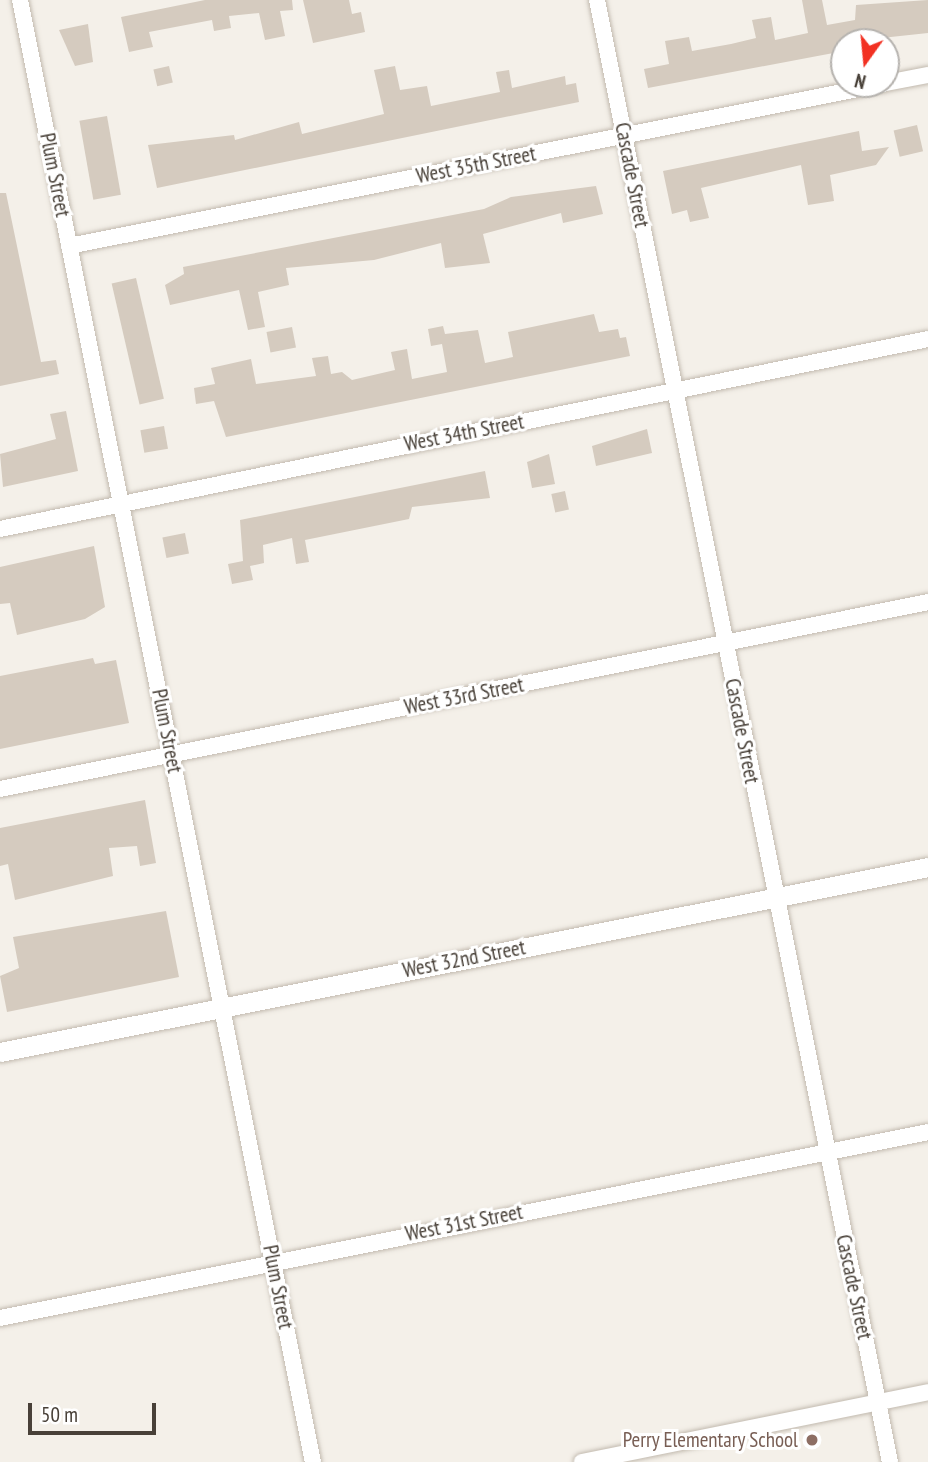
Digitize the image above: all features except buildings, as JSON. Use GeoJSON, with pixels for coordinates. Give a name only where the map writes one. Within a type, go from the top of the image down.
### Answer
{"type":"FeatureCollection","features":[{"type":"Feature","properties":{"kind":"street","name":"Plum Street"},"geometry":{"type":"LineString","coordinates":[[20,0],[313,1462]]}},
{"type":"Feature","properties":{"kind":"street","name":"Cascade Street"},"geometry":{"type":"LineString","coordinates":[[597,0],[673,391],[890,1462]]}},
{"type":"Feature","properties":{"kind":"street","name":"West 35th Street"},"geometry":{"type":"LineString","coordinates":[[900,81],[928,75]]}},
{"type":"Feature","properties":{"kind":"street","name":"West 35th Street"},"geometry":{"type":"LineString","coordinates":[[69,246],[830,95]]}},
{"type":"Feature","properties":{"kind":"street","name":"West 34th Street"},"geometry":{"type":"LineString","coordinates":[[0,529],[121,502],[928,339]]}},
{"type":"Feature","properties":{"kind":"street","name":"West 33rd Street"},"geometry":{"type":"LineString","coordinates":[[0,789],[928,602]]}},
{"type":"Feature","properties":{"kind":"street","name":"West 32nd Street"},"geometry":{"type":"LineString","coordinates":[[0,1052],[928,867]]}},
{"type":"Feature","properties":{"kind":"street","name":"West 31st Street"},"geometry":{"type":"LineString","coordinates":[[0,1318],[273,1261],[928,1132]]}},
{"type":"Feature","properties":{"kind":"street"},"geometry":{"type":"LineString","coordinates":[[582,1462],[928,1392]]}},
{"type":"Feature","properties":{"kind":"place","name":"Perry Elementary School"},"geometry":{"type":"Point","coordinates":[812,1440]}}]}
